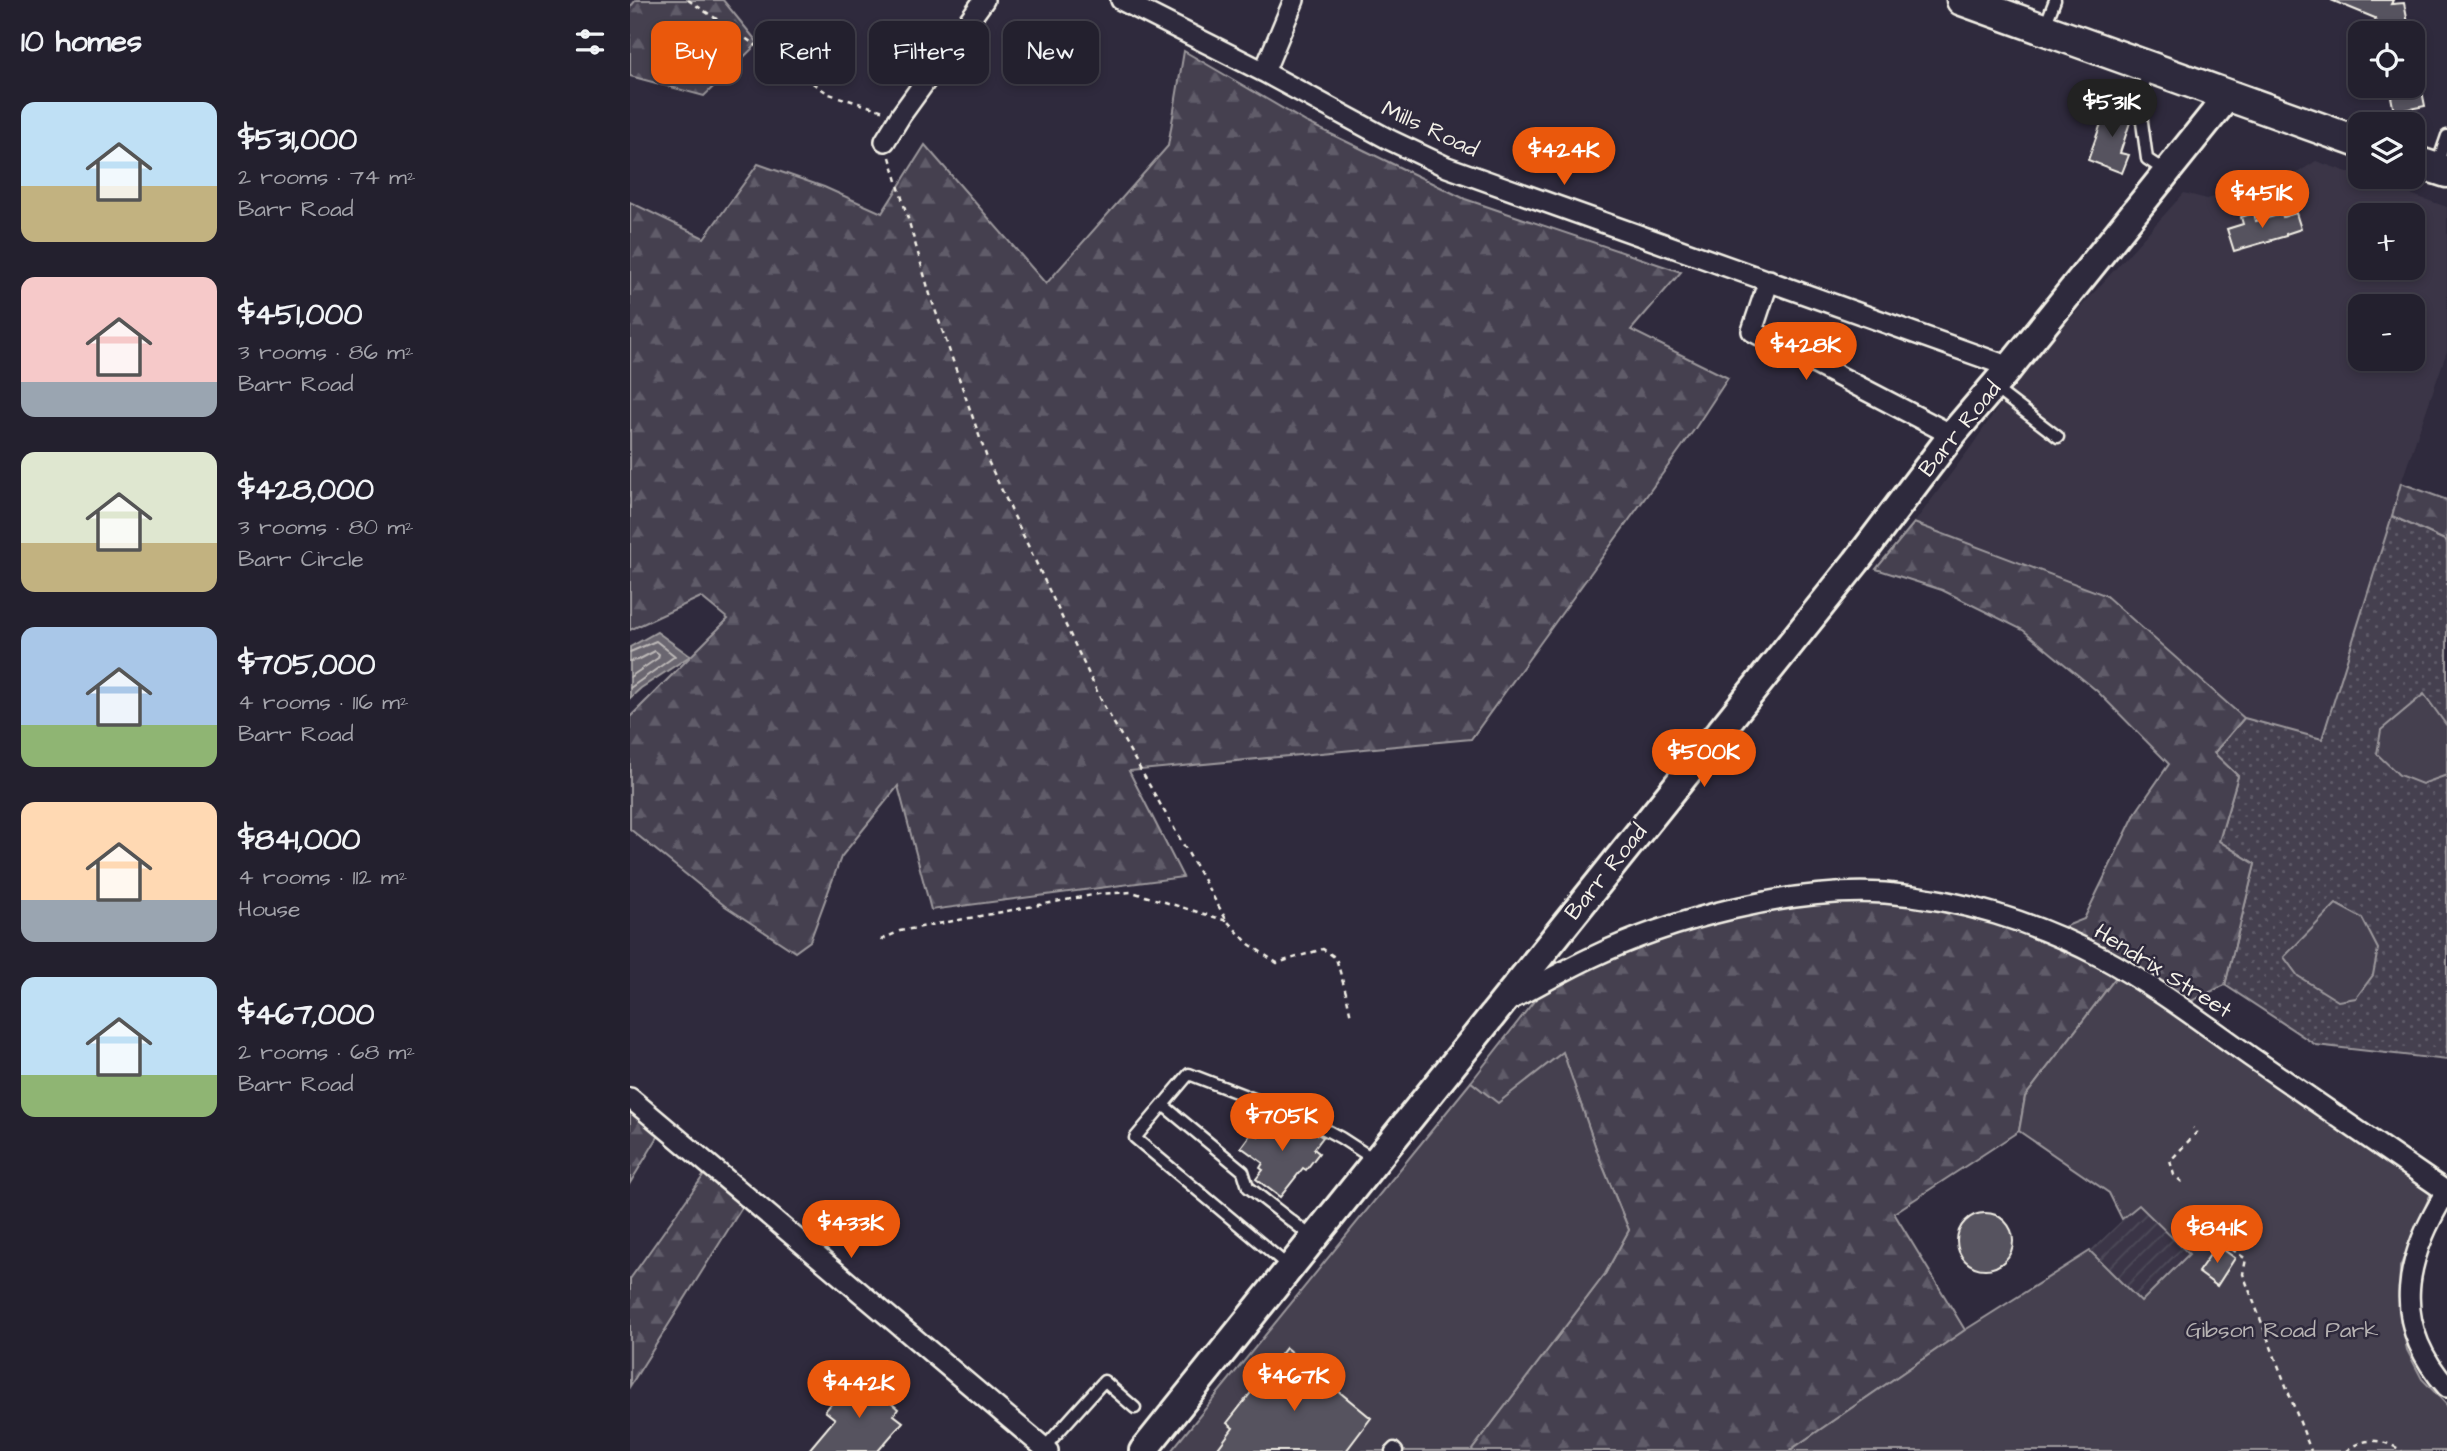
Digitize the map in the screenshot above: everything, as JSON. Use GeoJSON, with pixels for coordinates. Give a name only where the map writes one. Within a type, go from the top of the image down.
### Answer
{"type":"FeatureCollection","features":[{"type":"Feature","properties":{"kind":"main road"},"geometry":{"type":"LineString","coordinates":[[1962,0],[2348,138]]}},
{"type":"Feature","properties":{"kind":"street"},"geometry":{"type":"LineString","coordinates":[[886,141],[984,0]]}},
{"type":"Feature","properties":{"kind":"street","name":"Mills Road"},"geometry":{"type":"LineString","coordinates":[[1121,0],[1447,167],[2010,367]]}},
{"type":"Feature","properties":{"kind":"street"},"geometry":{"type":"LineString","coordinates":[[1265,72],[1294,0]]}},
{"type":"Feature","properties":{"kind":"street","name":"Barr Road"},"geometry":{"type":"LineString","coordinates":[[1143,1451],[1847,573],[1952,435],[2228,96]]}},
{"type":"Feature","properties":{"kind":"street"},"geometry":{"type":"LineString","coordinates":[[1769,280],[1752,331],[1952,435]]}},
{"type":"Feature","properties":{"kind":"street","name":"Hendrix Street"},"geometry":{"type":"LineString","coordinates":[[1498,1007],[1588,959],[1630,941],[1687,922],[1746,907],[1838,893],[1884,893],[1932,899],[2020,922],[2103,958],[2194,1017],[2447,1191]]}},
{"type":"Feature","properties":{"kind":"street"},"geometry":{"type":"LineString","coordinates":[[630,1098],[1046,1449]]}},
{"type":"Feature","properties":{"kind":"street"},"geometry":{"type":"LineString","coordinates":[[2447,1191],[2427,1222],[2418,1246],[2409,1293],[2412,1321],[2421,1348],[2430,1368],[2447,1387]]}},
{"type":"Feature","properties":{"kind":"lane"},"geometry":{"type":"LineString","coordinates":[[2043,30],[2055,0]]}},
{"type":"Feature","properties":{"kind":"lane"},"geometry":{"type":"LineString","coordinates":[[2149,68],[2139,100],[2147,159],[2167,173]]}},
{"type":"Feature","properties":{"kind":"lane"},"geometry":{"type":"LineString","coordinates":[[2432,167],[2447,136]]}},
{"type":"Feature","properties":{"kind":"lane"},"geometry":{"type":"LineString","coordinates":[[1993,387],[2057,437]]}},
{"type":"Feature","properties":{"kind":"lane"},"geometry":{"type":"LineString","coordinates":[[1289,1268],[1135,1138],[1189,1074],[1306,1119],[1375,1161]]}},
{"type":"Feature","properties":{"kind":"lane"},"geometry":{"type":"LineString","coordinates":[[1163,1105],[1244,1171],[1248,1187],[1313,1238]]}},
{"type":"Feature","properties":{"kind":"lane"},"geometry":{"type":"LineString","coordinates":[[1046,1449],[1104,1381],[1135,1408]]}},
{"type":"Feature","properties":{"kind":"lane"},"geometry":{"type":"LineString","coordinates":[[1391,1451],[1394,1448],[1397,1451]]}},
{"type":"Feature","properties":{"kind":"path"},"geometry":{"type":"LineString","coordinates":[[688,0],[829,94],[901,116]]}},
{"type":"Feature","properties":{"kind":"path"},"geometry":{"type":"LineString","coordinates":[[886,141],[932,298],[988,461],[1103,704],[1227,921],[1249,944],[1276,963],[1323,949],[1336,958],[1350,1017]]}},
{"type":"Feature","properties":{"kind":"path"},"geometry":{"type":"LineString","coordinates":[[881,940],[901,931],[1098,894],[1132,892],[1227,921]]}},
{"type":"Feature","properties":{"kind":"path"},"geometry":{"type":"LineString","coordinates":[[2182,1182],[2174,1175],[2170,1161],[2197,1132],[2193,1128]]}},
{"type":"Feature","properties":{"kind":"path"},"geometry":{"type":"LineString","coordinates":[[2199,1226],[2246,1259],[2243,1274],[2311,1451]]}},
{"type":"Feature","properties":{"kind":"path"},"geometry":{"type":"LineString","coordinates":[[2346,1451],[2371,1440],[2384,1441],[2402,1451]]}},
{"type":"Feature","properties":{"kind":"shaded area"},"geometry":{"type":"Polygon","coordinates":[[[2316,161],[2348,172],[2348,189],[2396,189],[2447,207],[2447,351],[2401,483],[2322,740],[2244,718],[2105,595],[1914,523],[1971,447],[2022,372],[2184,193],[2207,199],[2294,175],[2316,161]]]}},
{"type":"Feature","properties":{"kind":"shaded area"},"geometry":{"type":"Polygon","coordinates":[[[2139,1204],[2190,1254],[2141,1303],[2090,1251],[2139,1204]]]}},
{"type":"Feature","properties":{"kind":"green space"},"geometry":{"type":"Polygon","coordinates":[[[636,0],[723,0],[740,21],[651,21],[651,82],[630,76],[630,7],[636,0]]]}},
{"type":"Feature","properties":{"kind":"green space"},"geometry":{"type":"Polygon","coordinates":[[[741,22],[755,39],[755,46],[741,60],[741,22]]]}},
{"type":"Feature","properties":{"kind":"green space"},"geometry":{"type":"Polygon","coordinates":[[[1184,51],[1306,122],[1465,199],[1681,272],[1631,330],[1728,378],[1694,430],[1471,739],[1129,771],[1183,877],[931,910],[898,786],[841,857],[810,941],[795,952],[725,906],[630,829],[630,717],[728,619],[701,597],[630,630],[630,202],[704,238],[758,164],[824,187],[882,213],[925,145],[1046,284],[1168,146],[1184,51]]]}},
{"type":"Feature","properties":{"kind":"green space"},"geometry":{"type":"Polygon","coordinates":[[[660,84],[716,84],[704,96],[660,84]]]}},
{"type":"Feature","properties":{"kind":"green space"},"geometry":{"type":"Polygon","coordinates":[[[2401,483],[2447,500],[2447,541],[2392,516],[2401,483]]]}},
{"type":"Feature","properties":{"kind":"green space"},"geometry":{"type":"Polygon","coordinates":[[[2392,516],[2447,541],[2447,1060],[2316,1045],[2225,985],[2255,864],[2219,841],[2238,776],[2214,753],[2244,718],[2322,739],[2392,516]]]}},
{"type":"Feature","properties":{"kind":"green space"},"geometry":{"type":"Polygon","coordinates":[[[1914,523],[2105,595],[2244,718],[2214,753],[2238,776],[2219,841],[2255,864],[2225,985],[2185,1004],[2120,972],[2025,1097],[2019,1131],[1894,1213],[1965,1330],[1789,1451],[1471,1451],[1605,1274],[1629,1230],[1599,1157],[1563,1053],[1498,1104],[1471,1082],[1552,978],[1687,922],[1883,893],[2049,933],[2084,919],[2136,812],[2169,764],[2097,691],[2023,630],[1942,590],[1876,569],[1914,523]]]}},
{"type":"Feature","properties":{"kind":"green space"},"geometry":{"type":"Polygon","coordinates":[[[2424,694],[2447,726],[2447,775],[2422,784],[2399,775],[2377,754],[2381,730],[2424,694]]]}},
{"type":"Feature","properties":{"kind":"green space"},"geometry":{"type":"Polygon","coordinates":[[[2336,904],[2362,918],[2378,949],[2373,975],[2356,998],[2338,1001],[2298,976],[2284,957],[2336,904]]]}},
{"type":"Feature","properties":{"kind":"green space","name":"Gibson Road Park"},"geometry":{"type":"Polygon","coordinates":[[[2120,972],[2431,1193],[2400,1267],[2399,1307],[2407,1350],[2422,1379],[2447,1405],[2447,1451],[1789,1451],[1965,1330],[2090,1251],[2141,1302],[2189,1254],[2139,1205],[2122,1219],[2109,1193],[2019,1131],[2025,1097],[2120,972]]]}},
{"type":"Feature","properties":{"kind":"green space"},"geometry":{"type":"Polygon","coordinates":[[[1563,1052],[1599,1157],[1629,1230],[1605,1274],[1471,1451],[1171,1451],[1471,1082],[1498,1103],[1563,1052]]]}},
{"type":"Feature","properties":{"kind":"green space"},"geometry":{"type":"Polygon","coordinates":[[[630,1098],[664,1127],[630,1183],[630,1098]]]}},
{"type":"Feature","properties":{"kind":"green space"},"geometry":{"type":"Polygon","coordinates":[[[711,1165],[748,1198],[630,1386],[630,1279],[711,1165]]]}},
{"type":"Feature","properties":{"kind":"water"},"geometry":{"type":"Polygon","coordinates":[[[657,632],[690,656],[630,698],[630,647],[657,632]]]}},
{"type":"Feature","properties":{"kind":"building"},"geometry":{"type":"Polygon","coordinates":[[[2331,0],[2393,0],[2391,4],[2404,3],[2408,21],[2376,21],[2375,18],[2331,0]]]}},
{"type":"Feature","properties":{"kind":"building"},"geometry":{"type":"Polygon","coordinates":[[[2391,98],[2423,98],[2425,106],[2394,112],[2391,98]]]}},
{"type":"Feature","properties":{"kind":"building"},"geometry":{"type":"Polygon","coordinates":[[[2108,104],[2133,113],[2120,153],[2129,155],[2122,173],[2088,160],[2108,104]]]}},
{"type":"Feature","properties":{"kind":"building"},"geometry":{"type":"Polygon","coordinates":[[[2254,213],[2256,221],[2296,213],[2301,229],[2234,251],[2227,229],[2243,224],[2241,217],[2254,213]]]}},
{"type":"Feature","properties":{"kind":"building"},"geometry":{"type":"Polygon","coordinates":[[[1275,1115],[1293,1129],[1294,1127],[1298,1130],[1301,1125],[1323,1137],[1314,1149],[1319,1153],[1280,1197],[1256,1179],[1263,1170],[1260,1168],[1263,1163],[1241,1147],[1253,1131],[1259,1136],[1275,1115]]]}},
{"type":"Feature","properties":{"kind":"building"},"geometry":{"type":"Polygon","coordinates":[[[1985,1213],[1996,1215],[2005,1221],[2011,1230],[2011,1252],[2005,1261],[1996,1267],[1985,1269],[1974,1267],[1965,1261],[1959,1252],[1957,1241],[1959,1230],[1965,1221],[1974,1215],[1985,1213]]]}},
{"type":"Feature","properties":{"kind":"building"},"geometry":{"type":"Polygon","coordinates":[[[2217,1245],[2235,1258],[2217,1286],[2198,1272],[2217,1245]]]}},
{"type":"Feature","properties":{"kind":"building"},"geometry":{"type":"Polygon","coordinates":[[[1286,1348],[1371,1418],[1346,1451],[1216,1451],[1233,1428],[1227,1423],[1286,1348]]]}},
{"type":"Feature","properties":{"kind":"building"},"geometry":{"type":"Polygon","coordinates":[[[857,1374],[898,1409],[894,1415],[903,1422],[878,1451],[808,1451],[835,1419],[825,1411],[857,1374]]]}}]}
